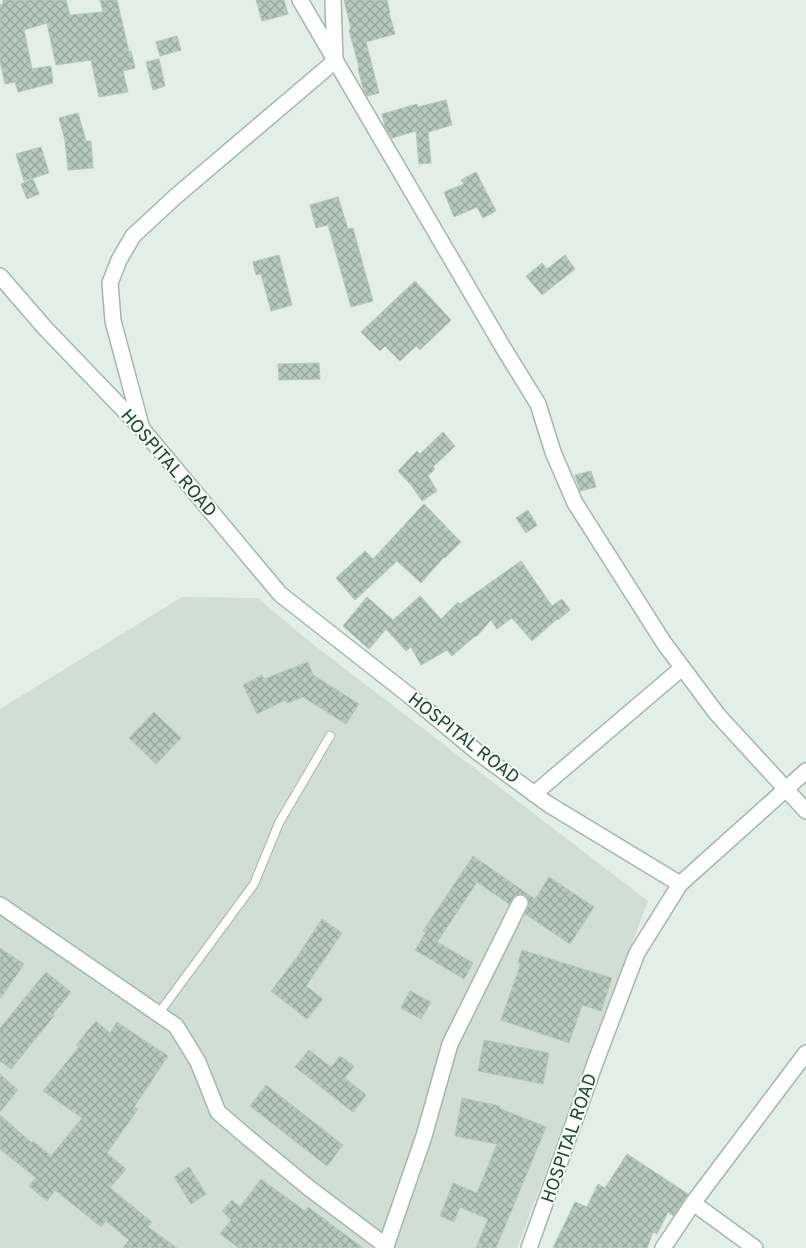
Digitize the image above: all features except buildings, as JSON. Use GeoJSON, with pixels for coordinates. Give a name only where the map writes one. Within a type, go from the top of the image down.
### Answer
{"type":"FeatureCollection","features":[{"type":"Feature","properties":{"kind":"street"},"geometry":{"type":"LineString","coordinates":[[300,0],[538,404],[553,452],[575,503],[664,643],[682,668],[717,714],[806,812]]}},
{"type":"Feature","properties":{"kind":"street"},"geometry":{"type":"LineString","coordinates":[[333,0],[335,61]]}},
{"type":"Feature","properties":{"kind":"street"},"geometry":{"type":"LineString","coordinates":[[143,430],[113,320],[110,283],[119,260],[133,236],[175,197],[335,61]]}},
{"type":"Feature","properties":{"kind":"street","name":"HOSPITAL ROAD"},"geometry":{"type":"LineString","coordinates":[[0,276],[45,328],[143,430],[280,594],[410,696],[476,751],[534,794],[680,884],[638,953],[597,1058],[529,1248]]}},
{"type":"Feature","properties":{"kind":"street"},"geometry":{"type":"LineString","coordinates":[[534,794],[682,668]]}},
{"type":"Feature","properties":{"kind":"street"},"geometry":{"type":"LineString","coordinates":[[680,884],[806,771]]}},
{"type":"Feature","properties":{"kind":"street"},"geometry":{"type":"LineString","coordinates":[[0,904],[176,1026],[198,1062],[218,1112],[309,1188],[386,1247],[424,1136],[450,1044],[520,903]]}},
{"type":"Feature","properties":{"kind":"street"},"geometry":{"type":"LineString","coordinates":[[663,1248],[693,1203],[806,1053]]}},
{"type":"Feature","properties":{"kind":"street"},"geometry":{"type":"LineString","coordinates":[[693,1203],[755,1248]]}},
{"type":"Feature","properties":{"kind":"lane"},"geometry":{"type":"LineString","coordinates":[[158,1013],[254,884],[279,823],[330,736]]}},
{"type":"Feature","properties":{"kind":"shaded area"},"geometry":{"type":"Polygon","coordinates":[[[182,597],[258,598],[306,639],[648,901],[517,1248],[0,1248],[0,709],[182,597]]]}}]}
